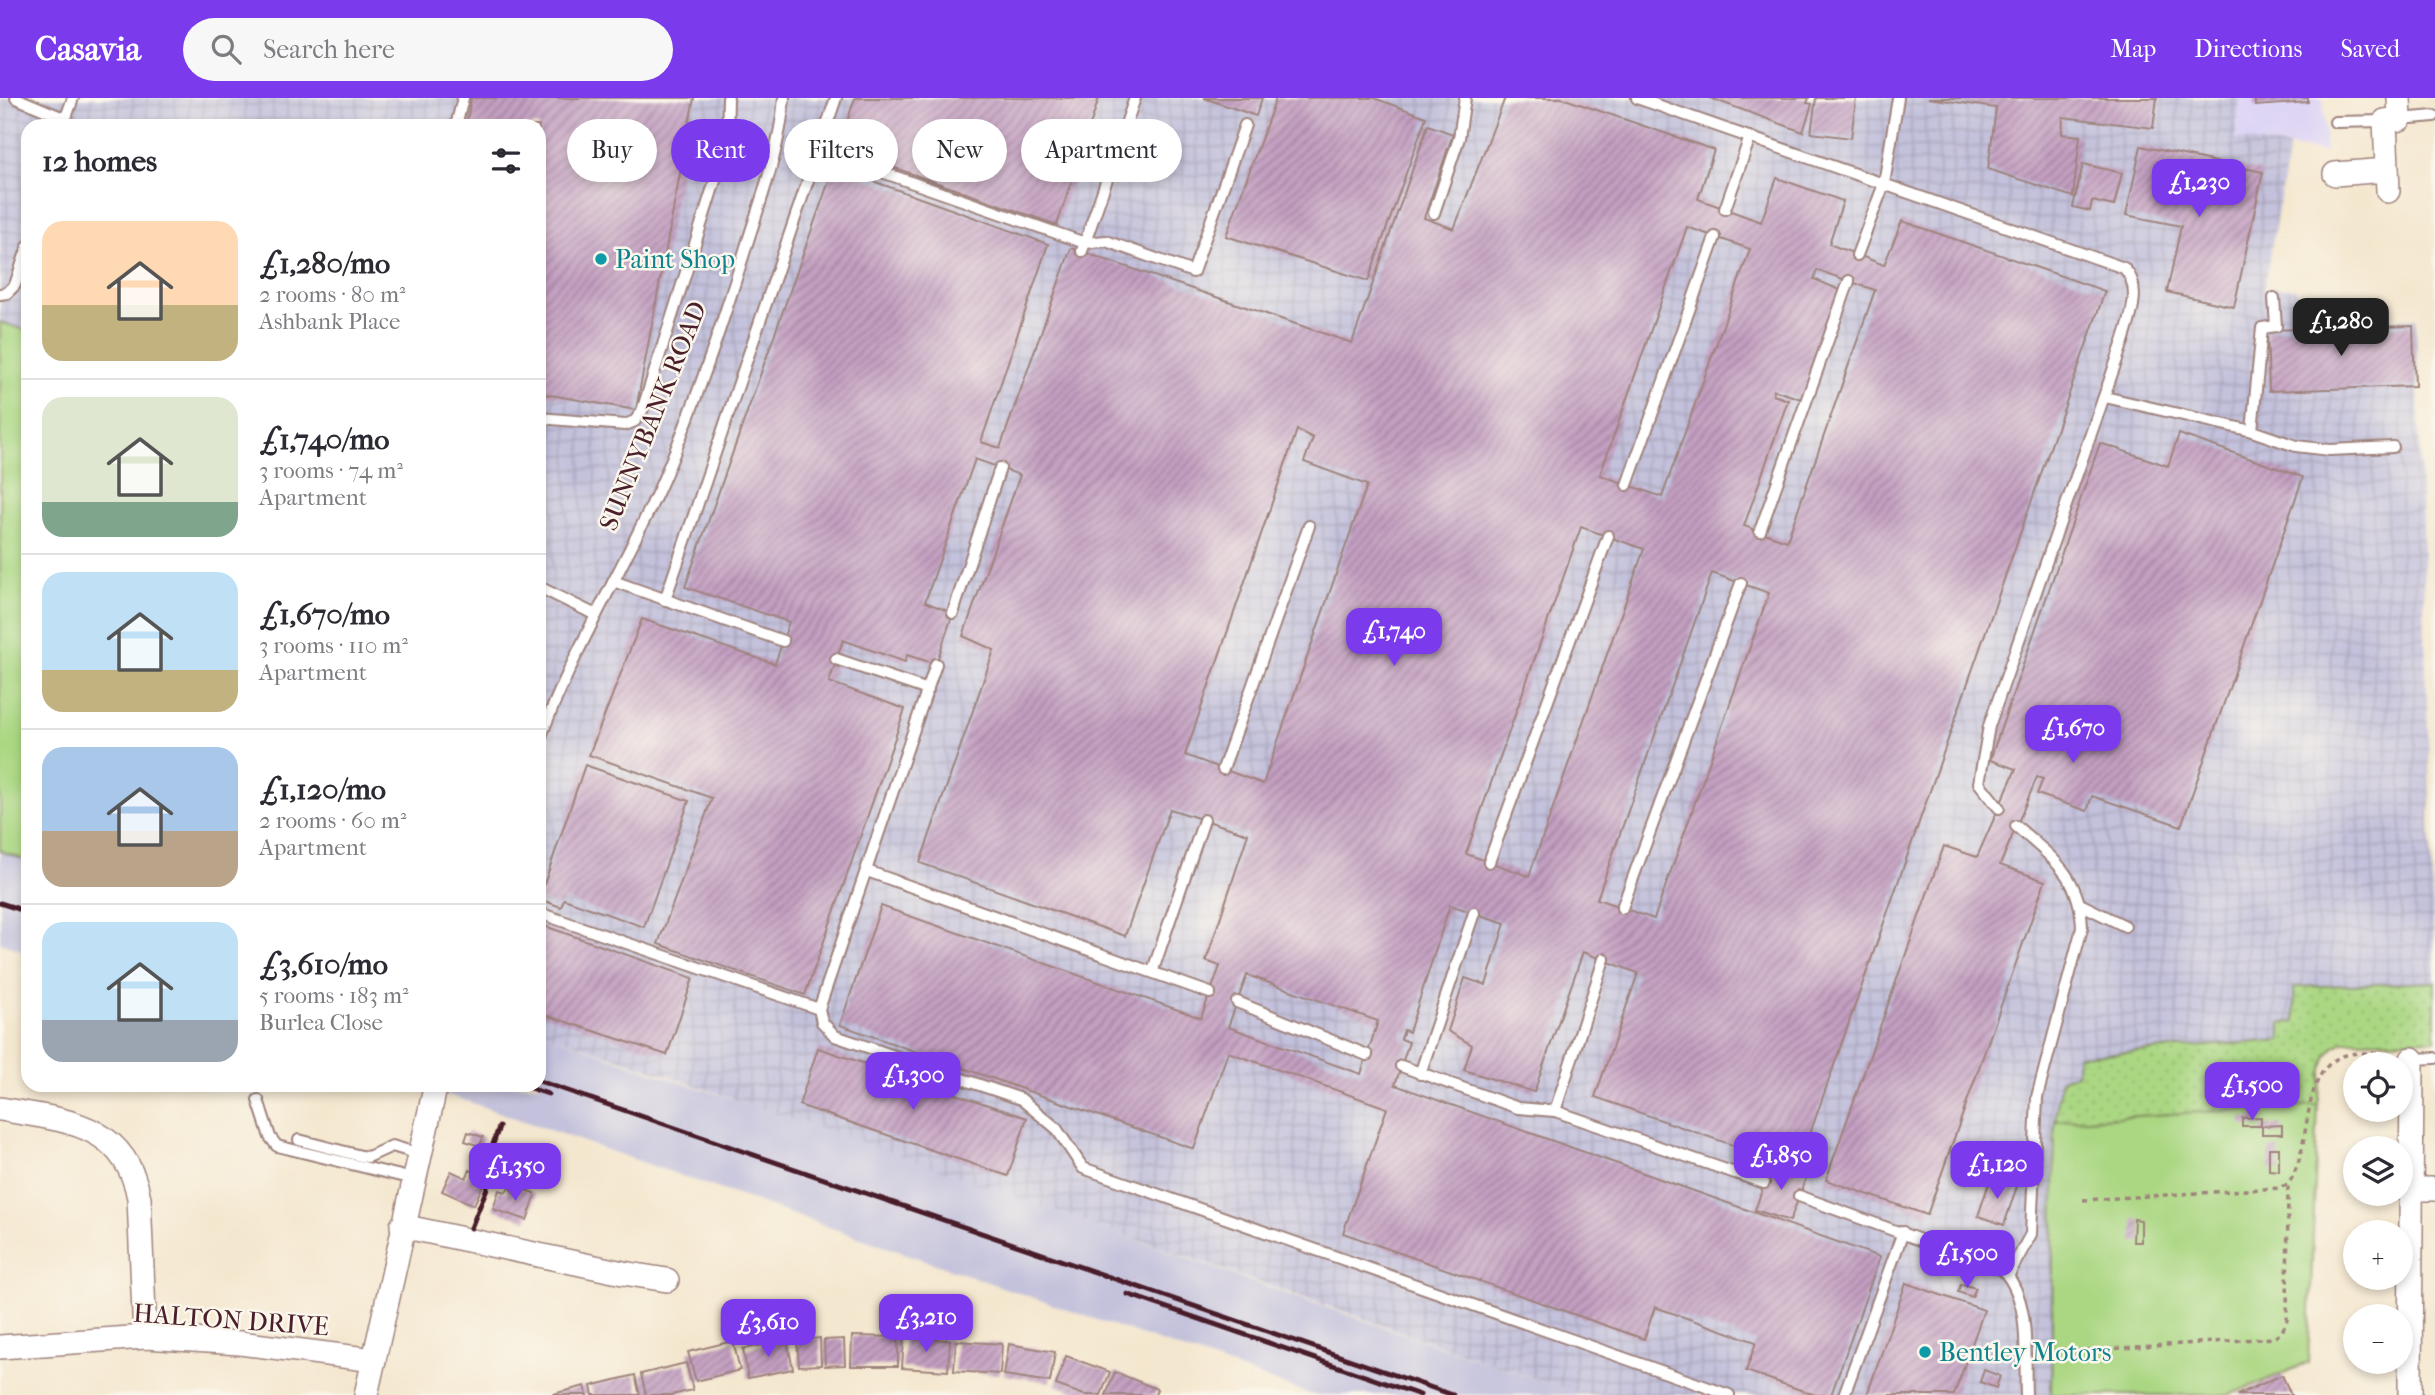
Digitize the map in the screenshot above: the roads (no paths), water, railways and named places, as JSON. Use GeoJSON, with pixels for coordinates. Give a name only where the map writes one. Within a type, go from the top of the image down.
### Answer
{"type":"FeatureCollection","features":[{"type":"Feature","properties":{"kind":"street"},"geometry":{"type":"LineString","coordinates":[[2335,174],[2388,181],[2395,113]]}},
{"type":"Feature","properties":{"kind":"street"},"geometry":{"type":"LineString","coordinates":[[2410,1395],[2424,1189],[2413,1070]]}},
{"type":"Feature","properties":{"kind":"street"},"geometry":{"type":"LineString","coordinates":[[366,1395],[434,1092]]}},
{"type":"Feature","properties":{"kind":"street"},"geometry":{"type":"LineString","coordinates":[[0,1109],[81,1125],[110,1142],[124,1157],[136,1182],[139,1198],[145,1337]]}},
{"type":"Feature","properties":{"kind":"street"},"geometry":{"type":"LineString","coordinates":[[402,1226],[622,1273],[667,1280]]}},
{"type":"Feature","properties":{"kind":"street","name":"HALTON DRIVE"},"geometry":{"type":"LineString","coordinates":[[0,1347],[145,1337],[240,1343],[374,1360]]}},
{"type":"Feature","properties":{"kind":"lane"},"geometry":{"type":"LineString","coordinates":[[16,98],[57,119]]}},
{"type":"Feature","properties":{"kind":"lane"},"geometry":{"type":"LineString","coordinates":[[66,119],[73,98]]}},
{"type":"Feature","properties":{"kind":"lane"},"geometry":{"type":"LineString","coordinates":[[458,119],[463,98]]}},
{"type":"Feature","properties":{"kind":"lane"},"geometry":{"type":"LineString","coordinates":[[546,419],[631,425],[642,411],[727,143],[728,98]]}},
{"type":"Feature","properties":{"kind":"lane","name":"SUNNYBANK ROAD"},"geometry":{"type":"LineString","coordinates":[[546,726],[596,615],[660,488],[693,405],[763,193],[777,140],[784,98]]}},
{"type":"Feature","properties":{"kind":"lane"},"geometry":{"type":"LineString","coordinates":[[829,119],[836,98]]}},
{"type":"Feature","properties":{"kind":"lane"},"geometry":{"type":"LineString","coordinates":[[1084,247],[1135,98]]}},
{"type":"Feature","properties":{"kind":"lane"},"geometry":{"type":"LineString","coordinates":[[1434,214],[1459,138],[1465,98]]}},
{"type":"Feature","properties":{"kind":"lane"},"geometry":{"type":"LineString","coordinates":[[1637,98],[2124,268],[2132,275],[2134,290],[2131,317],[1989,726],[1979,783],[1999,808]]}},
{"type":"Feature","properties":{"kind":"lane"},"geometry":{"type":"LineString","coordinates":[[1857,255],[1884,184],[1898,98]]}},
{"type":"Feature","properties":{"kind":"lane"},"geometry":{"type":"LineString","coordinates":[[2335,122],[2395,113],[2434,116]]}},
{"type":"Feature","properties":{"kind":"lane"},"geometry":{"type":"LineString","coordinates":[[898,179],[1084,247],[1106,241],[1193,272],[1245,125]]}},
{"type":"Feature","properties":{"kind":"lane"},"geometry":{"type":"LineString","coordinates":[[1725,209],[1750,137]]}},
{"type":"Feature","properties":{"kind":"lane"},"geometry":{"type":"LineString","coordinates":[[665,600],[808,182]]}},
{"type":"Feature","properties":{"kind":"lane"},"geometry":{"type":"LineString","coordinates":[[1627,485],[1715,237]]}},
{"type":"Feature","properties":{"kind":"lane"},"geometry":{"type":"LineString","coordinates":[[0,294],[8,293],[15,285],[21,267]]}},
{"type":"Feature","properties":{"kind":"lane"},"geometry":{"type":"LineString","coordinates":[[1760,531],[1849,281]]}},
{"type":"Feature","properties":{"kind":"lane"},"geometry":{"type":"LineString","coordinates":[[2252,431],[2262,328],[2276,326],[2274,298]]}},
{"type":"Feature","properties":{"kind":"lane"},"geometry":{"type":"LineString","coordinates":[[2105,397],[2252,431],[2296,446],[2330,450],[2393,447]]}},
{"type":"Feature","properties":{"kind":"lane"},"geometry":{"type":"LineString","coordinates":[[953,613],[1000,468]]}},
{"type":"Feature","properties":{"kind":"lane"},"geometry":{"type":"LineString","coordinates":[[1223,769],[1309,526]]}},
{"type":"Feature","properties":{"kind":"lane"},"geometry":{"type":"LineString","coordinates":[[1489,862],[1608,536]]}},
{"type":"Feature","properties":{"kind":"lane"},"geometry":{"type":"LineString","coordinates":[[613,581],[783,641]]}},
{"type":"Feature","properties":{"kind":"lane"},"geometry":{"type":"LineString","coordinates":[[1622,908],[1741,583]]}},
{"type":"Feature","properties":{"kind":"lane"},"geometry":{"type":"LineString","coordinates":[[546,590],[596,615]]}},
{"type":"Feature","properties":{"kind":"lane"},"geometry":{"type":"LineString","coordinates":[[836,659],[928,691]]}},
{"type":"Feature","properties":{"kind":"lane"},"geometry":{"type":"LineString","coordinates":[[936,664],[819,1009],[822,1022],[835,1036],[1021,1098],[1056,1128],[1083,1168],[1729,1395]]}},
{"type":"Feature","properties":{"kind":"lane"},"geometry":{"type":"LineString","coordinates":[[1153,970],[1204,820]]}},
{"type":"Feature","properties":{"kind":"lane"},"geometry":{"type":"LineString","coordinates":[[2008,1276],[2031,1234],[2037,1097],[2082,928],[2082,905],[2075,886],[2061,867],[2017,826]]}},
{"type":"Feature","properties":{"kind":"lane"},"geometry":{"type":"LineString","coordinates":[[867,871],[1153,970],[1210,993]]}},
{"type":"Feature","properties":{"kind":"lane"},"geometry":{"type":"LineString","coordinates":[[2082,905],[2124,926]]}},
{"type":"Feature","properties":{"kind":"lane"},"geometry":{"type":"LineString","coordinates":[[1420,1073],[1474,913]]}},
{"type":"Feature","properties":{"kind":"lane"},"geometry":{"type":"LineString","coordinates":[[546,915],[819,1009]]}},
{"type":"Feature","properties":{"kind":"lane"},"geometry":{"type":"LineString","coordinates":[[1555,1111],[1604,959]]}},
{"type":"Feature","properties":{"kind":"lane"},"geometry":{"type":"LineString","coordinates":[[1237,1002],[1367,1055]]}},
{"type":"Feature","properties":{"kind":"lane"},"geometry":{"type":"LineString","coordinates":[[2413,1059],[2435,1058]]}},
{"type":"Feature","properties":{"kind":"lane"},"geometry":{"type":"LineString","coordinates":[[1401,1066],[1518,1108],[1555,1111],[1764,1183]]}},
{"type":"Feature","properties":{"kind":"lane"},"geometry":{"type":"LineString","coordinates":[[258,1100],[270,1137],[277,1146],[413,1179]]}},
{"type":"Feature","properties":{"kind":"lane"},"geometry":{"type":"LineString","coordinates":[[299,1140],[368,1157],[392,1146],[419,1153]]}},
{"type":"Feature","properties":{"kind":"lane"},"geometry":{"type":"LineString","coordinates":[[1799,1196],[1988,1262],[2008,1276],[2017,1286],[2022,1312],[2026,1395]]}},
{"type":"Feature","properties":{"kind":"lane"},"geometry":{"type":"LineString","coordinates":[[1844,1395],[1903,1232]]}},
{"type":"Feature","properties":{"kind":"railway"},"geometry":{"type":"LineString","coordinates":[[0,903],[21,910]]}},
{"type":"Feature","properties":{"kind":"railway"},"geometry":{"type":"LineString","coordinates":[[546,1083],[1453,1395]]}},
{"type":"Feature","properties":{"kind":"railway"},"geometry":{"type":"LineString","coordinates":[[542,1092],[548,1094]]}},
{"type":"Feature","properties":{"kind":"railway"},"geometry":{"type":"LineString","coordinates":[[471,1228],[487,1188],[483,1173],[499,1127]]}},
{"type":"Feature","properties":{"kind":"railway"},"geometry":{"type":"LineString","coordinates":[[1127,1294],[1420,1395]]}},
{"type":"Feature","properties":{"kind":"place","name":"Paint Shop"},"geometry":{"type":"Point","coordinates":[601,259]}},
{"type":"Feature","properties":{"kind":"place","name":"Bentley Motors"},"geometry":{"type":"Point","coordinates":[1925,1352]}}]}
